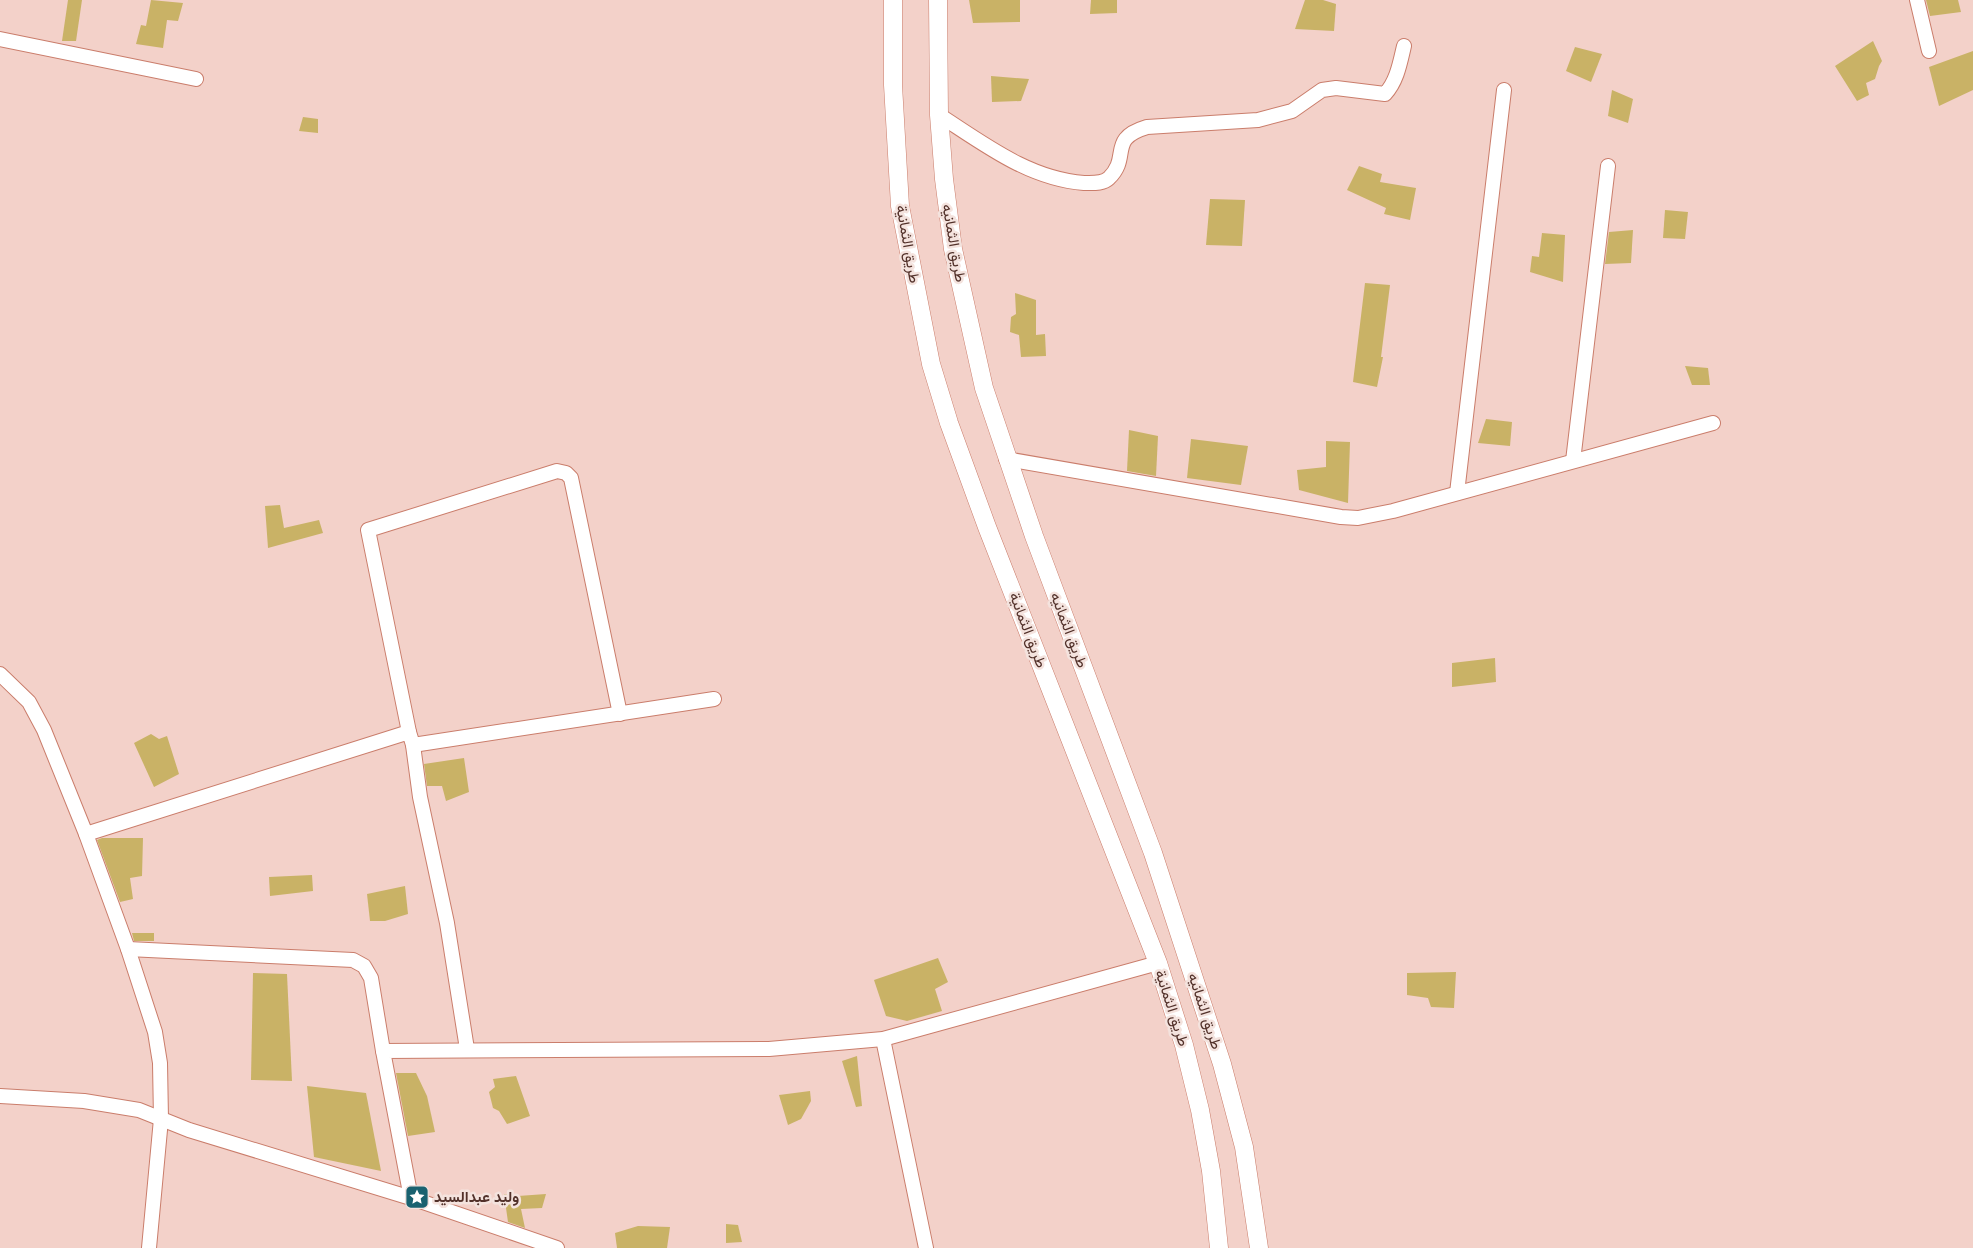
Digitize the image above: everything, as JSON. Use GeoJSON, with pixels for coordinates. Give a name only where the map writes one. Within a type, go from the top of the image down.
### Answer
{"type":"FeatureCollection","features":[{"type":"Feature","properties":{"kind":"street","name":"طريق الثمانية"},"geometry":{"type":"LineString","coordinates":[[893,0],[893,85],[900,206],[931,364],[949,423],[987,527],[1158,964],[1184,1045],[1200,1110],[1211,1171],[1219,1248]]}},
{"type":"Feature","properties":{"kind":"street","name":"طريق الثمانيه"},"geometry":{"type":"LineString","coordinates":[[938,0],[939,115],[944,179],[953,250],[984,388],[1006,458],[1153,853],[1222,1064],[1244,1148],[1259,1248]]}},
{"type":"Feature","properties":{"kind":"street"},"geometry":{"type":"LineString","coordinates":[[1916,0],[1930,51]]}},
{"type":"Feature","properties":{"kind":"street"},"geometry":{"type":"LineString","coordinates":[[0,39],[196,79]]}},
{"type":"Feature","properties":{"kind":"street"},"geometry":{"type":"LineString","coordinates":[[939,115],[1028,169],[1066,181],[1097,184],[1107,180],[1112,175],[1117,167],[1124,139],[1131,131],[1147,126],[1258,120],[1292,111],[1322,90],[1336,88],[1385,94],[1391,88],[1404,46]]}},
{"type":"Feature","properties":{"kind":"street"},"geometry":{"type":"LineString","coordinates":[[1457,493],[1504,90]]}},
{"type":"Feature","properties":{"kind":"street"},"geometry":{"type":"LineString","coordinates":[[1573,461],[1608,166]]}},
{"type":"Feature","properties":{"kind":"street"},"geometry":{"type":"LineString","coordinates":[[1006,458],[1341,517],[1378,515],[1713,423]]}},
{"type":"Feature","properties":{"kind":"street"},"geometry":{"type":"LineString","coordinates":[[467,1049],[444,908],[420,797],[411,738],[368,530],[557,471],[566,473],[571,478],[620,714]]}},
{"type":"Feature","properties":{"kind":"street"},"geometry":{"type":"LineString","coordinates":[[0,674],[29,702],[44,730],[86,834],[128,949],[155,1032],[160,1063],[161,1120],[149,1248]]}},
{"type":"Feature","properties":{"kind":"street"},"geometry":{"type":"LineString","coordinates":[[86,834],[411,738],[620,714],[714,699]]}},
{"type":"Feature","properties":{"kind":"street"},"geometry":{"type":"LineString","coordinates":[[128,949],[353,960],[364,966],[372,978],[383,1050],[411,1198]]}},
{"type":"Feature","properties":{"kind":"street"},"geometry":{"type":"LineString","coordinates":[[383,1050],[768,1050],[883,1038],[1158,964]]}},
{"type":"Feature","properties":{"kind":"street"},"geometry":{"type":"LineString","coordinates":[[883,1038],[926,1248]]}},
{"type":"Feature","properties":{"kind":"street"},"geometry":{"type":"LineString","coordinates":[[0,1096],[84,1101],[139,1110],[189,1130],[411,1198],[557,1248]]}},
{"type":"Feature","properties":{"kind":"building"},"geometry":{"type":"Polygon","coordinates":[[[68,0],[82,0],[76,41],[62,41],[68,0]]]}},
{"type":"Feature","properties":{"kind":"building"},"geometry":{"type":"Polygon","coordinates":[[[151,0],[183,3],[178,21],[167,20],[163,48],[136,44],[141,25],[146,26],[151,0]]]}},
{"type":"Feature","properties":{"kind":"building"},"geometry":{"type":"Polygon","coordinates":[[[969,0],[1020,0],[1020,22],[973,23],[969,0]]]}},
{"type":"Feature","properties":{"kind":"building"},"geometry":{"type":"Polygon","coordinates":[[[1091,0],[1117,0],[1117,13],[1090,14],[1091,0]]]}},
{"type":"Feature","properties":{"kind":"building"},"geometry":{"type":"Polygon","coordinates":[[[1305,0],[1323,0],[1336,4],[1334,31],[1295,29],[1305,0]]]}},
{"type":"Feature","properties":{"kind":"building"},"geometry":{"type":"Polygon","coordinates":[[[1926,0],[1958,0],[1961,12],[1930,16],[1926,0]]]}},
{"type":"Feature","properties":{"kind":"building"},"geometry":{"type":"Polygon","coordinates":[[[1873,41],[1882,61],[1875,79],[1866,83],[1869,95],[1857,101],[1835,66],[1873,41]]]}},
{"type":"Feature","properties":{"kind":"building"},"geometry":{"type":"Polygon","coordinates":[[[1575,47],[1602,54],[1591,82],[1566,71],[1575,47]]]}},
{"type":"Feature","properties":{"kind":"building"},"geometry":{"type":"Polygon","coordinates":[[[1973,51],[1973,90],[1939,106],[1929,67],[1973,51]]]}},
{"type":"Feature","properties":{"kind":"building"},"geometry":{"type":"Polygon","coordinates":[[[991,76],[1029,79],[1021,101],[992,102],[991,76]]]}},
{"type":"Feature","properties":{"kind":"building"},"geometry":{"type":"Polygon","coordinates":[[[1612,90],[1633,99],[1628,123],[1608,116],[1612,90]]]}},
{"type":"Feature","properties":{"kind":"building"},"geometry":{"type":"Polygon","coordinates":[[[303,117],[318,119],[318,133],[299,131],[303,117]]]}},
{"type":"Feature","properties":{"kind":"building"},"geometry":{"type":"Polygon","coordinates":[[[1359,166],[1382,174],[1380,182],[1416,188],[1410,220],[1384,214],[1386,208],[1347,190],[1359,166]]]}},
{"type":"Feature","properties":{"kind":"building"},"geometry":{"type":"Polygon","coordinates":[[[1210,199],[1245,200],[1242,246],[1206,245],[1210,199]]]}},
{"type":"Feature","properties":{"kind":"building"},"geometry":{"type":"Polygon","coordinates":[[[1665,210],[1688,212],[1685,239],[1663,238],[1665,210]]]}},
{"type":"Feature","properties":{"kind":"building"},"geometry":{"type":"Polygon","coordinates":[[[1633,230],[1631,263],[1605,264],[1609,232],[1633,230]]]}},
{"type":"Feature","properties":{"kind":"building"},"geometry":{"type":"Polygon","coordinates":[[[1542,233],[1565,235],[1563,282],[1530,272],[1532,256],[1539,257],[1542,233]]]}},
{"type":"Feature","properties":{"kind":"building"},"geometry":{"type":"Polygon","coordinates":[[[1365,283],[1390,285],[1381,357],[1383,357],[1377,387],[1353,382],[1365,283]]]}},
{"type":"Feature","properties":{"kind":"building"},"geometry":{"type":"Polygon","coordinates":[[[1015,293],[1036,300],[1036,335],[1045,334],[1046,356],[1021,357],[1019,335],[1010,332],[1011,317],[1016,314],[1015,293]]]}},
{"type":"Feature","properties":{"kind":"building"},"geometry":{"type":"Polygon","coordinates":[[[1685,366],[1708,368],[1710,385],[1692,385],[1685,366]]]}},
{"type":"Feature","properties":{"kind":"building"},"geometry":{"type":"Polygon","coordinates":[[[1486,419],[1512,422],[1510,446],[1478,443],[1486,419]]]}},
{"type":"Feature","properties":{"kind":"building"},"geometry":{"type":"Polygon","coordinates":[[[1129,430],[1158,436],[1156,476],[1127,471],[1129,430]]]}},
{"type":"Feature","properties":{"kind":"building"},"geometry":{"type":"Polygon","coordinates":[[[1191,439],[1248,446],[1241,485],[1187,478],[1191,439]]]}},
{"type":"Feature","properties":{"kind":"building"},"geometry":{"type":"Polygon","coordinates":[[[1326,441],[1350,442],[1348,503],[1299,490],[1297,470],[1326,467],[1326,441]]]}},
{"type":"Feature","properties":{"kind":"building"},"geometry":{"type":"Polygon","coordinates":[[[280,505],[284,528],[319,520],[323,533],[268,548],[265,506],[280,505]]]}},
{"type":"Feature","properties":{"kind":"building"},"geometry":{"type":"Polygon","coordinates":[[[1495,658],[1496,682],[1452,687],[1452,663],[1495,658]]]}},
{"type":"Feature","properties":{"kind":"building"},"geometry":{"type":"Polygon","coordinates":[[[151,734],[159,739],[167,736],[179,774],[154,787],[134,743],[151,734]]]}},
{"type":"Feature","properties":{"kind":"building"},"geometry":{"type":"Polygon","coordinates":[[[464,758],[469,792],[446,801],[442,786],[427,786],[424,764],[464,758]]]}},
{"type":"Feature","properties":{"kind":"building"},"geometry":{"type":"Polygon","coordinates":[[[102,838],[143,838],[142,876],[130,878],[133,899],[120,902],[97,840],[102,838]]]}},
{"type":"Feature","properties":{"kind":"building"},"geometry":{"type":"Polygon","coordinates":[[[312,875],[313,891],[270,896],[269,877],[312,875]]]}},
{"type":"Feature","properties":{"kind":"building"},"geometry":{"type":"Polygon","coordinates":[[[405,886],[408,914],[385,921],[370,921],[367,894],[405,886]]]}},
{"type":"Feature","properties":{"kind":"building"},"geometry":{"type":"Polygon","coordinates":[[[132,933],[154,933],[154,941],[134,941],[132,933]]]}},
{"type":"Feature","properties":{"kind":"building"},"geometry":{"type":"Polygon","coordinates":[[[938,958],[948,982],[935,989],[942,1011],[907,1021],[886,1016],[874,980],[938,958]]]}},
{"type":"Feature","properties":{"kind":"building"},"geometry":{"type":"Polygon","coordinates":[[[1456,972],[1454,1008],[1431,1007],[1428,998],[1407,995],[1407,973],[1456,972]]]}},
{"type":"Feature","properties":{"kind":"building"},"geometry":{"type":"Polygon","coordinates":[[[253,973],[287,974],[292,1081],[251,1080],[253,973]]]}},
{"type":"Feature","properties":{"kind":"building"},"geometry":{"type":"Polygon","coordinates":[[[857,1056],[862,1106],[856,1107],[842,1061],[857,1056]]]}},
{"type":"Feature","properties":{"kind":"building"},"geometry":{"type":"Polygon","coordinates":[[[396,1073],[416,1073],[427,1096],[435,1132],[408,1136],[396,1073]]]}},
{"type":"Feature","properties":{"kind":"building"},"geometry":{"type":"Polygon","coordinates":[[[516,1076],[530,1116],[507,1124],[499,1111],[493,1108],[489,1092],[495,1087],[493,1079],[516,1076]]]}},
{"type":"Feature","properties":{"kind":"building"},"geometry":{"type":"Polygon","coordinates":[[[307,1086],[366,1093],[381,1171],[314,1157],[307,1086]]]}},
{"type":"Feature","properties":{"kind":"building"},"geometry":{"type":"Polygon","coordinates":[[[810,1091],[811,1101],[801,1119],[788,1125],[779,1095],[810,1091]]]}},
{"type":"Feature","properties":{"kind":"building"},"geometry":{"type":"Polygon","coordinates":[[[504,1194],[518,1196],[546,1194],[542,1208],[521,1209],[525,1228],[508,1222],[504,1194]]]}},
{"type":"Feature","properties":{"kind":"building"},"geometry":{"type":"Polygon","coordinates":[[[726,1224],[738,1225],[742,1242],[726,1243],[726,1224]]]}},
{"type":"Feature","properties":{"kind":"building"},"geometry":{"type":"Polygon","coordinates":[[[638,1226],[670,1227],[667,1248],[617,1248],[615,1233],[638,1226]]]}},
{"type":"Feature","properties":{"kind":"place","name":"وليد عبدالسيد"},"geometry":{"type":"Point","coordinates":[417,1197]}}]}
